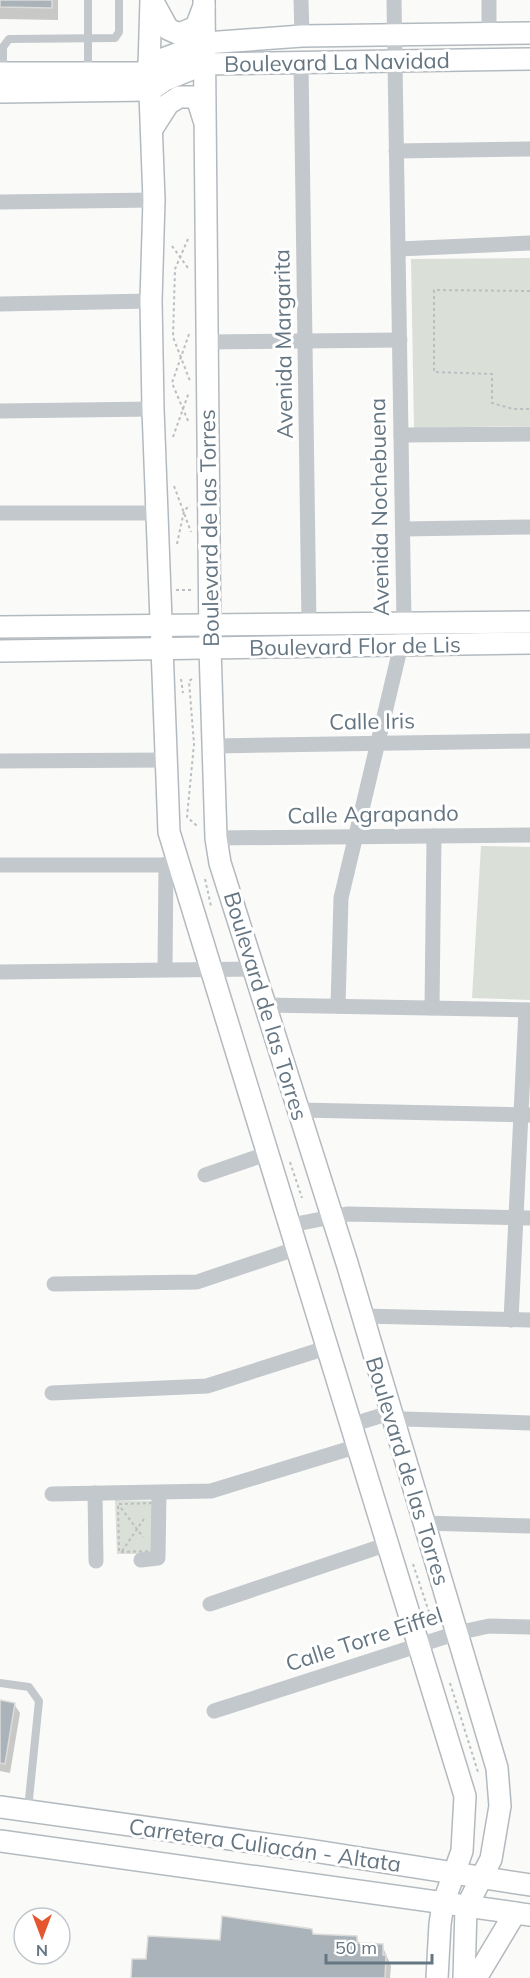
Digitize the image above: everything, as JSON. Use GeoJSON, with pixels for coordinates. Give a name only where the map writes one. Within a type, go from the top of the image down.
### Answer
{"type":"FeatureCollection","features":[{"type":"Feature","properties":{"kind":"street"},"geometry":{"type":"LineString","coordinates":[[152,0],[168,29],[179,34],[195,27],[201,19],[204,1]]}},
{"type":"Feature","properties":{"kind":"street","name":"Boulevard de las Torres"},"geometry":{"type":"LineString","coordinates":[[152,0],[149,76],[154,200],[151,301],[153,409],[166,811],[171,865],[210,968],[329,1347],[465,1796],[462,1851],[443,1904],[437,1978]]}},
{"type":"Feature","properties":{"kind":"street"},"geometry":{"type":"LineString","coordinates":[[301,0],[302,36]]}},
{"type":"Feature","properties":{"kind":"street","name":"Avenida Nochebuena"},"geometry":{"type":"LineString","coordinates":[[338,1006],[340,911],[401,645],[404,623],[394,0]]}},
{"type":"Feature","properties":{"kind":"street"},"geometry":{"type":"LineString","coordinates":[[489,0],[489,34]]}},
{"type":"Feature","properties":{"kind":"street","name":"Boulevard de las Torres"},"geometry":{"type":"LineString","coordinates":[[204,1],[206,123],[198,337],[211,625],[216,838],[220,863],[256,969],[332,1216],[500,1780],[500,1806],[491,1859],[466,1908],[464,1978]]}},
{"type":"Feature","properties":{"kind":"street","name":"Boulevard La Navidad"},"geometry":{"type":"LineString","coordinates":[[149,76],[206,43],[302,36],[530,33]]}},
{"type":"Feature","properties":{"kind":"street","name":"Boulevard La Navidad"},"geometry":{"type":"LineString","coordinates":[[149,76],[177,74],[204,64],[530,59]]}},
{"type":"Feature","properties":{"kind":"street","name":"Avenida Margarita"},"geometry":{"type":"LineString","coordinates":[[302,63],[309,624]]}},
{"type":"Feature","properties":{"kind":"street"},"geometry":{"type":"LineString","coordinates":[[1,79],[88,75],[149,76]]}},
{"type":"Feature","properties":{"kind":"street"},"geometry":{"type":"LineString","coordinates":[[1,79],[149,76]]}},
{"type":"Feature","properties":{"kind":"street"},"geometry":{"type":"LineString","coordinates":[[152,129],[168,104],[179,98],[193,98],[198,101],[206,123]]}},
{"type":"Feature","properties":{"kind":"street"},"geometry":{"type":"LineString","coordinates":[[396,151],[530,149]]}},
{"type":"Feature","properties":{"kind":"street"},"geometry":{"type":"LineString","coordinates":[[0,202],[154,200]]}},
{"type":"Feature","properties":{"kind":"street"},"geometry":{"type":"LineString","coordinates":[[399,249],[530,243]]}},
{"type":"Feature","properties":{"kind":"street"},"geometry":{"type":"LineString","coordinates":[[0,304],[151,301]]}},
{"type":"Feature","properties":{"kind":"street"},"geometry":{"type":"LineString","coordinates":[[198,337],[306,341],[400,340]]}},
{"type":"Feature","properties":{"kind":"street"},"geometry":{"type":"LineString","coordinates":[[0,411],[153,409]]}},
{"type":"Feature","properties":{"kind":"street"},"geometry":{"type":"LineString","coordinates":[[401,435],[530,434]]}},
{"type":"Feature","properties":{"kind":"street"},"geometry":{"type":"LineString","coordinates":[[0,513],[156,513]]}},
{"type":"Feature","properties":{"kind":"street"},"geometry":{"type":"LineString","coordinates":[[402,529],[530,527]]}},
{"type":"Feature","properties":{"kind":"street","name":"Boulevard Flor de Lis"},"geometry":{"type":"LineString","coordinates":[[0,627],[530,622]]}},
{"type":"Feature","properties":{"kind":"street","name":"Boulevard Flor de Lis"},"geometry":{"type":"LineString","coordinates":[[0,651],[530,644]]}},
{"type":"Feature","properties":{"kind":"street","name":"Calle Iris"},"geometry":{"type":"LineString","coordinates":[[214,746],[530,741]]}},
{"type":"Feature","properties":{"kind":"street"},"geometry":{"type":"LineString","coordinates":[[0,761],[166,760]]}},
{"type":"Feature","properties":{"kind":"street","name":"Calle Agrapando"},"geometry":{"type":"LineString","coordinates":[[216,838],[530,835]]}},
{"type":"Feature","properties":{"kind":"street"},"geometry":{"type":"LineString","coordinates":[[432,1008],[434,836]]}},
{"type":"Feature","properties":{"kind":"street"},"geometry":{"type":"LineString","coordinates":[[0,865],[171,865],[165,969]]}},
{"type":"Feature","properties":{"kind":"street"},"geometry":{"type":"LineString","coordinates":[[0,972],[256,969]]}},
{"type":"Feature","properties":{"kind":"street"},"geometry":{"type":"LineString","coordinates":[[266,1005],[528,1010],[523,1217],[511,1320]]}},
{"type":"Feature","properties":{"kind":"street"},"geometry":{"type":"LineString","coordinates":[[299,1110],[525,1115]]}},
{"type":"Feature","properties":{"kind":"street"},"geometry":{"type":"LineString","coordinates":[[205,1174],[268,1153]]}},
{"type":"Feature","properties":{"kind":"street"},"geometry":{"type":"LineString","coordinates":[[291,1225],[347,1214],[523,1217]]}},
{"type":"Feature","properties":{"kind":"street"},"geometry":{"type":"LineString","coordinates":[[54,1284],[197,1282],[298,1248]]}},
{"type":"Feature","properties":{"kind":"street"},"geometry":{"type":"LineString","coordinates":[[362,1316],[530,1320]]}},
{"type":"Feature","properties":{"kind":"street"},"geometry":{"type":"LineString","coordinates":[[52,1393],[207,1386],[329,1347]]}},
{"type":"Feature","properties":{"kind":"street"},"geometry":{"type":"LineString","coordinates":[[351,1425],[383,1415],[404,1419],[530,1423]]}},
{"type":"Feature","properties":{"kind":"street"},"geometry":{"type":"LineString","coordinates":[[52,1494],[95,1493],[157,1498],[211,1491],[358,1446]]}},
{"type":"Feature","properties":{"kind":"street"},"geometry":{"type":"LineString","coordinates":[[95,1493],[96,1561]]}},
{"type":"Feature","properties":{"kind":"street"},"geometry":{"type":"LineString","coordinates":[[148,1556],[158,1558],[157,1498]]}},
{"type":"Feature","properties":{"kind":"street"},"geometry":{"type":"LineString","coordinates":[[423,1523],[530,1526]]}},
{"type":"Feature","properties":{"kind":"street"},"geometry":{"type":"LineString","coordinates":[[210,1604],[388,1544]]}},
{"type":"Feature","properties":{"kind":"street","name":"Calle Torre Eiffel"},"geometry":{"type":"LineString","coordinates":[[213,1710],[457,1633],[489,1626],[530,1627]]}},
{"type":"Feature","properties":{"kind":"street","name":"Carretera Culiacán - Altata"},"geometry":{"type":"LineString","coordinates":[[0,1807],[210,1836],[530,1885]]}},
{"type":"Feature","properties":{"kind":"street"},"geometry":{"type":"LineString","coordinates":[[206,1869],[210,1836]]}},
{"type":"Feature","properties":{"kind":"street","name":"Carretera Culiacán - Altata"},"geometry":{"type":"LineString","coordinates":[[0,1841],[466,1908],[522,1914]]}},
{"type":"Feature","properties":{"kind":"street"},"geometry":{"type":"LineString","coordinates":[[476,1978],[522,1914]]}},
{"type":"Feature","properties":{"kind":"lane"},"geometry":{"type":"LineString","coordinates":[[88,0],[88,75]]}},
{"type":"Feature","properties":{"kind":"lane"},"geometry":{"type":"LineString","coordinates":[[1,79],[3,47],[9,39],[110,39],[117,36],[118,0]]}},
{"type":"Feature","properties":{"kind":"lane"},"geometry":{"type":"LineString","coordinates":[[0,1683],[30,1688],[39,1701],[28,1811]]}},
{"type":"Feature","properties":{"kind":"path"},"geometry":{"type":"LineString","coordinates":[[171,441],[191,385],[173,337],[173,326],[175,269],[191,231]]}},
{"type":"Feature","properties":{"kind":"path"},"geometry":{"type":"LineString","coordinates":[[170,245],[188,267],[188,278]]}},
{"type":"Feature","properties":{"kind":"path"},"geometry":{"type":"LineString","coordinates":[[530,291],[434,290],[434,372],[492,374],[492,403],[513,409],[530,409]]}},
{"type":"Feature","properties":{"kind":"path"},"geometry":{"type":"LineString","coordinates":[[193,431],[172,383],[181,360],[198,337]]}},
{"type":"Feature","properties":{"kind":"path"},"geometry":{"type":"LineString","coordinates":[[174,485],[191,532]]}},
{"type":"Feature","properties":{"kind":"path"},"geometry":{"type":"LineString","coordinates":[[177,545],[184,511],[195,499]]}},
{"type":"Feature","properties":{"kind":"path"},"geometry":{"type":"LineString","coordinates":[[176,582],[176,590],[194,590]]}},
{"type":"Feature","properties":{"kind":"path"},"geometry":{"type":"LineString","coordinates":[[118,1504],[157,1498]]}},
{"type":"Feature","properties":{"kind":"path"},"geometry":{"type":"LineString","coordinates":[[122,1551],[157,1498]]}},
{"type":"Feature","properties":{"kind":"path"},"geometry":{"type":"LineString","coordinates":[[148,1556],[157,1498]]}},
{"type":"Feature","properties":{"kind":"path"},"geometry":{"type":"LineString","coordinates":[[118,1504],[137,1529],[148,1556]]}},
{"type":"Feature","properties":{"kind":"path"},"geometry":{"type":"LineString","coordinates":[[118,1504],[119,1552],[148,1556]]}},
{"type":"Feature","properties":{"kind":"shaded area"},"geometry":{"type":"Polygon","coordinates":[[[530,258],[530,426],[414,428],[411,259],[530,258]]]}},
{"type":"Feature","properties":{"kind":"shaded area"},"geometry":{"type":"Polygon","coordinates":[[[481,846],[530,847],[530,1000],[472,998],[481,846]]]}},
{"type":"Feature","properties":{"kind":"shaded area"},"geometry":{"type":"Polygon","coordinates":[[[115,1500],[156,1501],[157,1554],[117,1554],[115,1500]]]}},
{"type":"Feature","properties":{"kind":"building"},"geometry":{"type":"Polygon","coordinates":[[[0,0],[52,0],[52,8],[0,7],[0,0]]]}},
{"type":"Feature","properties":{"kind":"building"},"geometry":{"type":"Polygon","coordinates":[[[0,1700],[15,1703],[5,1764],[0,1763],[0,1700]]]}},
{"type":"Feature","properties":{"kind":"building"},"geometry":{"type":"Polygon","coordinates":[[[222,1916],[312,1929],[313,1934],[357,1936],[357,1943],[383,1944],[383,1955],[386,1955],[385,1978],[131,1978],[132,1959],[146,1959],[148,1936],[220,1940],[222,1916]]]}}]}
